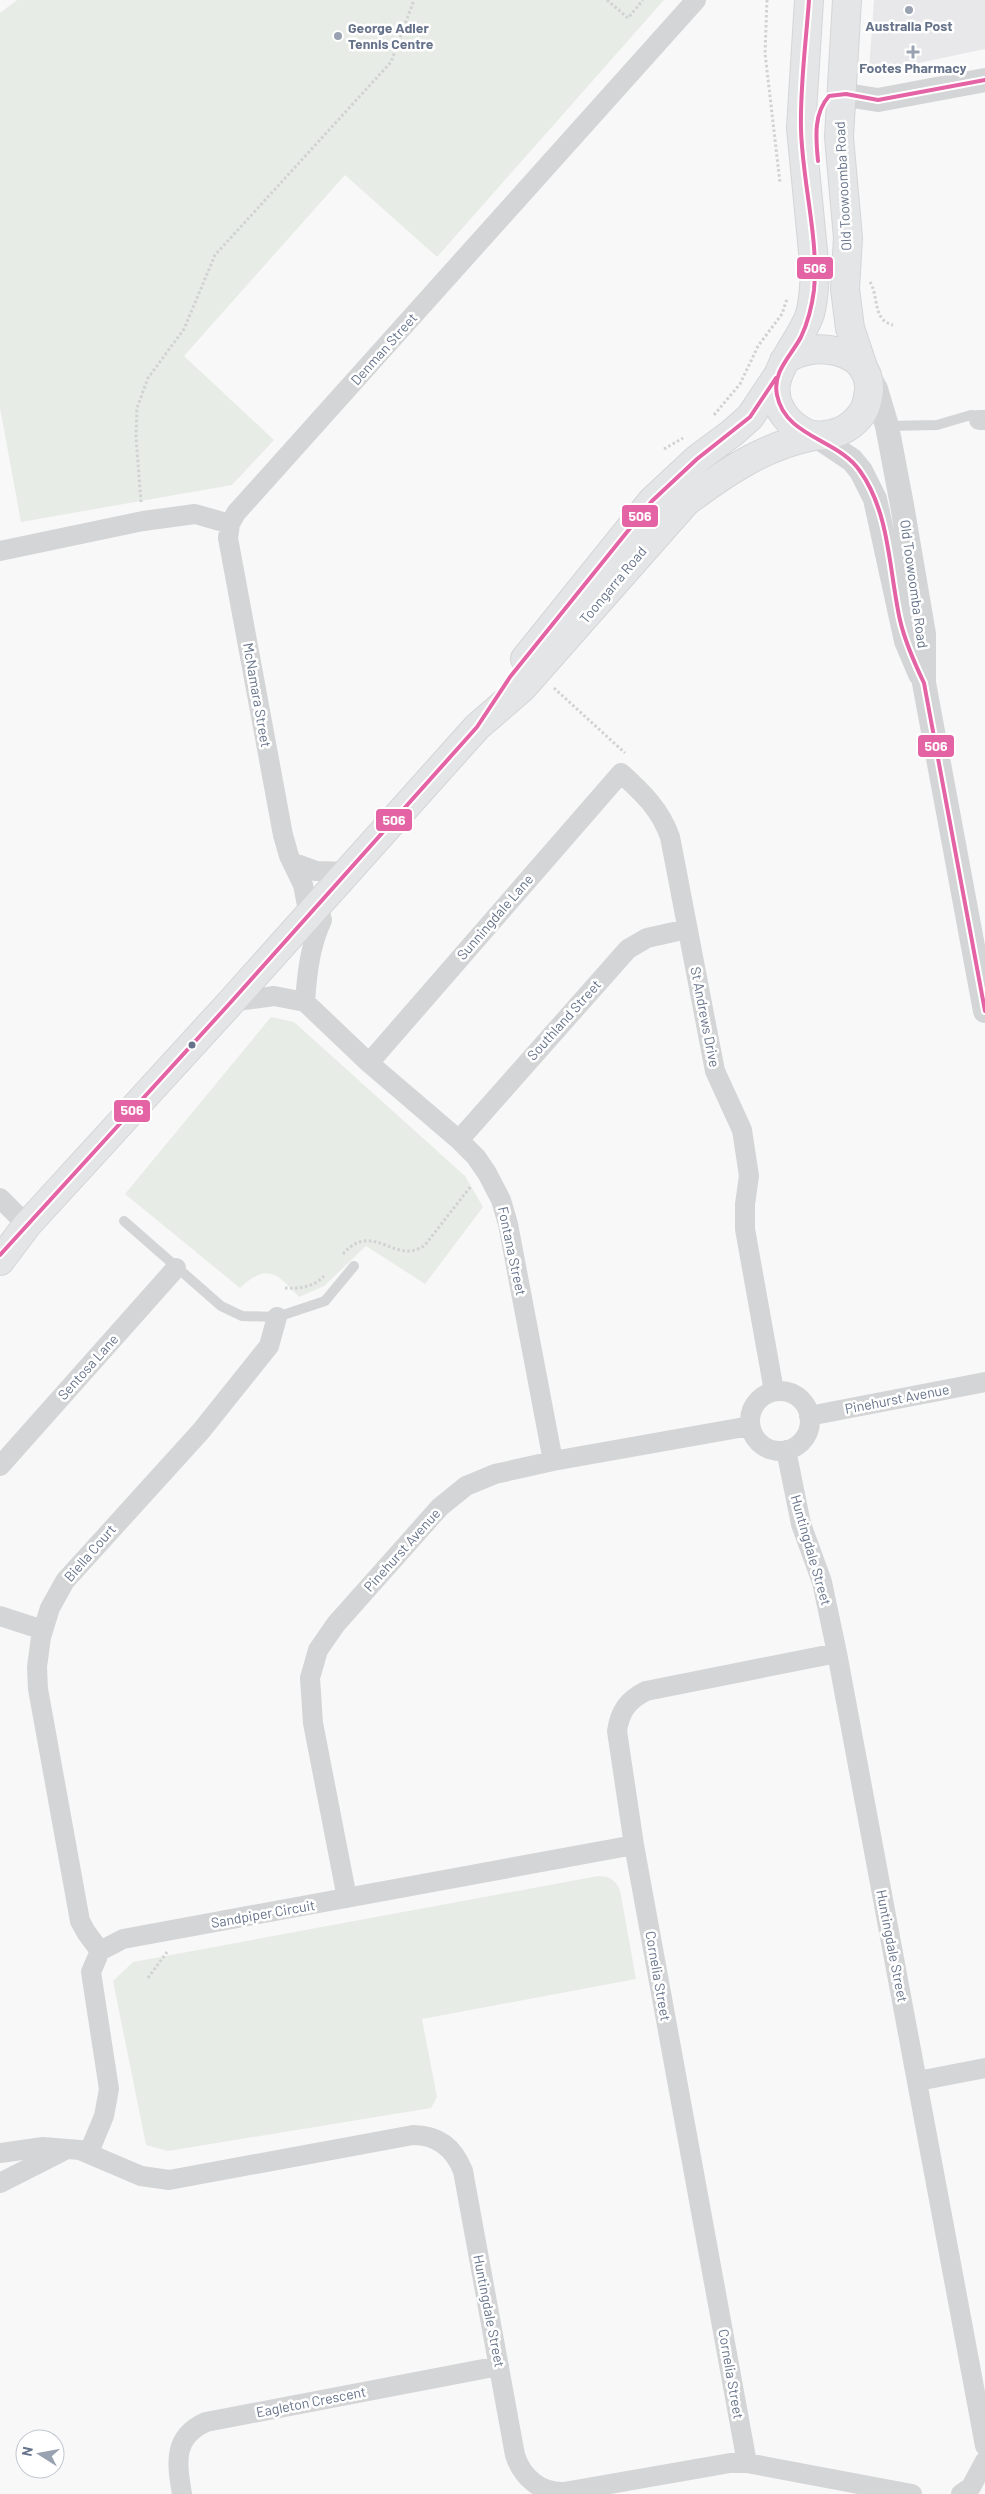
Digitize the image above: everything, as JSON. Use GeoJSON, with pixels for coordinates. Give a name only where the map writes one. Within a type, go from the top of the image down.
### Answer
{"type":"FeatureCollection","features":[{"type":"Feature","properties":{"kind":"main road","name":"Old Toowoomba Road"},"geometry":{"type":"LineString","coordinates":[[847,0],[840,94],[839,137],[848,238],[846,306],[850,328],[864,370]]}},
{"type":"Feature","properties":{"kind":"main road"},"geometry":{"type":"LineString","coordinates":[[805,4],[801,128],[815,272]]}},
{"type":"Feature","properties":{"kind":"main road"},"geometry":{"type":"LineString","coordinates":[[780,370],[801,353],[826,349],[849,356],[864,370],[869,386],[868,400],[864,410],[844,430],[815,436],[797,428],[783,415],[777,399],[780,370],[799,339],[810,313],[815,272],[826,237],[817,156],[817,127],[820,107],[829,96],[840,94]]}},
{"type":"Feature","properties":{"kind":"main road","name":"Toongarra Road"},"geometry":{"type":"LineString","coordinates":[[477,727],[510,677],[652,501],[697,459],[732,434],[750,417],[780,370]]}},
{"type":"Feature","properties":{"kind":"main road","name":"Toongarra Road"},"geometry":{"type":"LineString","coordinates":[[2,1255],[477,727],[522,688],[686,502],[710,484],[765,452],[786,443],[815,436]]}},
{"type":"Feature","properties":{"kind":"street","name":"Denman Street"},"geometry":{"type":"LineString","coordinates":[[230,524],[236,513],[696,0]]}},
{"type":"Feature","properties":{"kind":"street"},"geometry":{"type":"LineString","coordinates":[[840,94],[878,100],[985,80]]}},
{"type":"Feature","properties":{"kind":"street"},"geometry":{"type":"LineString","coordinates":[[839,137],[854,117],[878,100]]}},
{"type":"Feature","properties":{"kind":"street","name":"Old Toowoomba Road"},"geometry":{"type":"LineString","coordinates":[[864,370],[876,389],[887,426],[924,634],[924,683],[985,1011]]}},
{"type":"Feature","properties":{"kind":"street","name":"Old Toowoomba Road"},"geometry":{"type":"LineString","coordinates":[[815,436],[852,460],[861,471],[875,499],[906,641],[924,683]]}},
{"type":"Feature","properties":{"kind":"street"},"geometry":{"type":"LineString","coordinates":[[0,551],[143,521],[195,514],[230,524]]}},
{"type":"Feature","properties":{"kind":"street","name":"McNamara Street"},"geometry":{"type":"LineString","coordinates":[[230,524],[228,538],[283,835],[289,856],[294,863],[314,910]]}},
{"type":"Feature","properties":{"kind":"street","name":"St Andrews Drive"},"geometry":{"type":"LineString","coordinates":[[621,773],[650,799],[663,818],[670,837],[715,1071],[739,1118],[748,1162],[745,1229],[774,1391]]}},
{"type":"Feature","properties":{"kind":"street","name":"Sunningdale Lane"},"geometry":{"type":"LineString","coordinates":[[369,1063],[621,773]]}},
{"type":"Feature","properties":{"kind":"street"},"geometry":{"type":"LineString","coordinates":[[294,863],[316,871],[348,872]]}},
{"type":"Feature","properties":{"kind":"street"},"geometry":{"type":"LineString","coordinates":[[231,1002],[274,996],[305,1002],[306,971],[316,933],[322,920],[314,910]]}},
{"type":"Feature","properties":{"kind":"street","name":"Southland Street"},"geometry":{"type":"LineString","coordinates":[[460,1140],[628,949],[647,938],[687,929]]}},
{"type":"Feature","properties":{"kind":"street","name":"Fontana Street"},"geometry":{"type":"LineString","coordinates":[[305,1002],[369,1063],[460,1140],[488,1173],[501,1200],[508,1224],[553,1461]]}},
{"type":"Feature","properties":{"kind":"street"},"geometry":{"type":"LineString","coordinates":[[0,1198],[27,1225]]}},
{"type":"Feature","properties":{"kind":"street","name":"Sentosa Lane"},"geometry":{"type":"LineString","coordinates":[[0,1466],[176,1268]]}},
{"type":"Feature","properties":{"kind":"street","name":"Biella Court"},"geometry":{"type":"LineString","coordinates":[[100,1951],[80,1921],[43,1716],[37,1667],[43,1630],[57,1595],[70,1574],[201,1431],[269,1346],[277,1317]]}},
{"type":"Feature","properties":{"kind":"street","name":"Pinehurst Avenue"},"geometry":{"type":"LineString","coordinates":[[809,1416],[985,1382]]}},
{"type":"Feature","properties":{"kind":"street"},"geometry":{"type":"LineString","coordinates":[[774,1391],[784,1391],[800,1399],[809,1416],[809,1425],[802,1441],[786,1450],[767,1448],[760,1443],[750,1426],[750,1417],[758,1400],[774,1391]]}},
{"type":"Feature","properties":{"kind":"street","name":"Pinehurst Avenue"},"geometry":{"type":"LineString","coordinates":[[347,1898],[313,1723],[310,1678],[318,1650],[336,1624],[452,1495],[480,1478],[553,1461],[750,1426]]}},
{"type":"Feature","properties":{"kind":"street","name":"Huntingdale Street"},"geometry":{"type":"LineString","coordinates":[[786,1450],[801,1524],[822,1582],[837,1653],[985,2446]]}},
{"type":"Feature","properties":{"kind":"street"},"geometry":{"type":"LineString","coordinates":[[0,1616],[43,1630]]}},
{"type":"Feature","properties":{"kind":"street","name":"Cornelia Street"},"geometry":{"type":"LineString","coordinates":[[747,2463],[634,1845],[617,1731],[621,1714],[631,1700],[654,1688],[837,1653]]}},
{"type":"Feature","properties":{"kind":"street","name":"Sandpiper Circuit"},"geometry":{"type":"LineString","coordinates":[[100,1951],[123,1939],[634,1845]]}},
{"type":"Feature","properties":{"kind":"street"},"geometry":{"type":"LineString","coordinates":[[89,2152],[104,2116],[109,2089],[91,1977],[94,1962],[100,1951]]}},
{"type":"Feature","properties":{"kind":"street"},"geometry":{"type":"LineString","coordinates":[[918,2081],[985,2068]]}},
{"type":"Feature","properties":{"kind":"street","name":"Huntingdale Street"},"geometry":{"type":"LineString","coordinates":[[0,2153],[43,2147],[89,2152],[141,2176],[169,2180],[413,2135],[424,2135],[441,2142],[454,2152],[463,2171],[518,2464],[527,2478],[543,2492],[564,2492],[714,2464],[747,2463],[912,2494]]}},
{"type":"Feature","properties":{"kind":"street"},"geometry":{"type":"LineString","coordinates":[[0,2184],[65,2150]]}},
{"type":"Feature","properties":{"kind":"street","name":"Eagleton Crescent"},"geometry":{"type":"LineString","coordinates":[[182,2494],[177,2468],[180,2450],[188,2434],[206,2422],[499,2366]]}},
{"type":"Feature","properties":{"kind":"street"},"geometry":{"type":"LineString","coordinates":[[971,2492],[985,2461]]}},
{"type":"Feature","properties":{"kind":"lane"},"geometry":{"type":"LineString","coordinates":[[887,426],[937,425],[971,415],[983,419]]}},
{"type":"Feature","properties":{"kind":"lane"},"geometry":{"type":"LineString","coordinates":[[124,1221],[220,1306],[242,1316],[277,1317],[325,1301],[354,1266]]}},
{"type":"Feature","properties":{"kind":"path"},"geometry":{"type":"LineString","coordinates":[[143,521],[136,437],[137,408],[148,378],[184,329],[215,255],[390,62],[414,0]]}},
{"type":"Feature","properties":{"kind":"path"},"geometry":{"type":"LineString","coordinates":[[606,0],[628,18],[643,0]]}},
{"type":"Feature","properties":{"kind":"path"},"geometry":{"type":"LineString","coordinates":[[768,0],[765,53],[781,189]]}},
{"type":"Feature","properties":{"kind":"path"},"geometry":{"type":"LineString","coordinates":[[712,418],[740,384],[758,346],[782,314],[789,291]]}},
{"type":"Feature","properties":{"kind":"path"},"geometry":{"type":"LineString","coordinates":[[562,695],[628,756],[621,773]]}},
{"type":"Feature","properties":{"kind":"path"},"geometry":{"type":"LineString","coordinates":[[340,1258],[353,1245],[365,1240],[380,1241],[404,1252],[418,1250],[425,1245],[466,1190],[477,1180]]}},
{"type":"Feature","properties":{"kind":"path"},"geometry":{"type":"LineString","coordinates":[[285,1288],[297,1289],[308,1286],[320,1280],[327,1272]]}},
{"type":"Feature","properties":{"kind":"path"},"geometry":{"type":"LineString","coordinates":[[148,1978],[168,1950]]}},
{"type":"Feature","properties":{"kind":"shaded area"},"geometry":{"type":"Polygon","coordinates":[[[17,0],[664,0],[437,257],[345,175],[184,356],[274,440],[232,485],[21,522],[0,408],[0,13],[17,0]]]}},
{"type":"Feature","properties":{"kind":"shaded area"},"geometry":{"type":"Polygon","coordinates":[[[874,0],[985,0],[985,49],[876,72],[869,70],[874,0]]]}},
{"type":"Feature","properties":{"kind":"shaded area"},"geometry":{"type":"Polygon","coordinates":[[[271,1017],[294,1022],[465,1176],[483,1207],[425,1284],[366,1246],[324,1286],[299,1297],[284,1282],[272,1274],[258,1275],[240,1288],[125,1194],[271,1017]]]}},
{"type":"Feature","properties":{"kind":"shaded area"},"geometry":{"type":"Polygon","coordinates":[[[598,1876],[612,1879],[620,1890],[636,1979],[422,2019],[437,2097],[431,2108],[168,2151],[146,2145],[113,1981],[133,1962],[598,1876]]]}},
{"type":"Feature","properties":{"kind":"transit line","name":"506"},"geometry":{"type":"LineString","coordinates":[[809,0],[802,80],[801,128],[814,250],[814,290],[809,314],[801,337],[783,364],[777,379],[777,395],[782,409],[790,420],[850,460],[870,487],[877,505],[887,543],[902,628],[924,683],[985,1011]]}},
{"type":"Feature","properties":{"kind":"transit line","name":"506"},"geometry":{"type":"LineString","coordinates":[[818,161],[816,136],[818,119],[820,111],[829,96],[846,94],[878,100],[985,80]]}},
{"type":"Feature","properties":{"kind":"transit line","name":"506"},"geometry":{"type":"LineString","coordinates":[[0,1255],[231,1002],[477,727],[510,677],[652,501],[697,459],[750,417],[776,378]]}},
{"type":"Feature","properties":{"kind":"place","name":"Australia Post"},"geometry":{"type":"Point","coordinates":[909,10]}},
{"type":"Feature","properties":{"kind":"place","name":"George Adler Tennis Centre"},"geometry":{"type":"Point","coordinates":[338,36]}},
{"type":"Feature","properties":{"kind":"place","name":"Footes Pharmacy"},"geometry":{"type":"Point","coordinates":[913,52]}}]}
